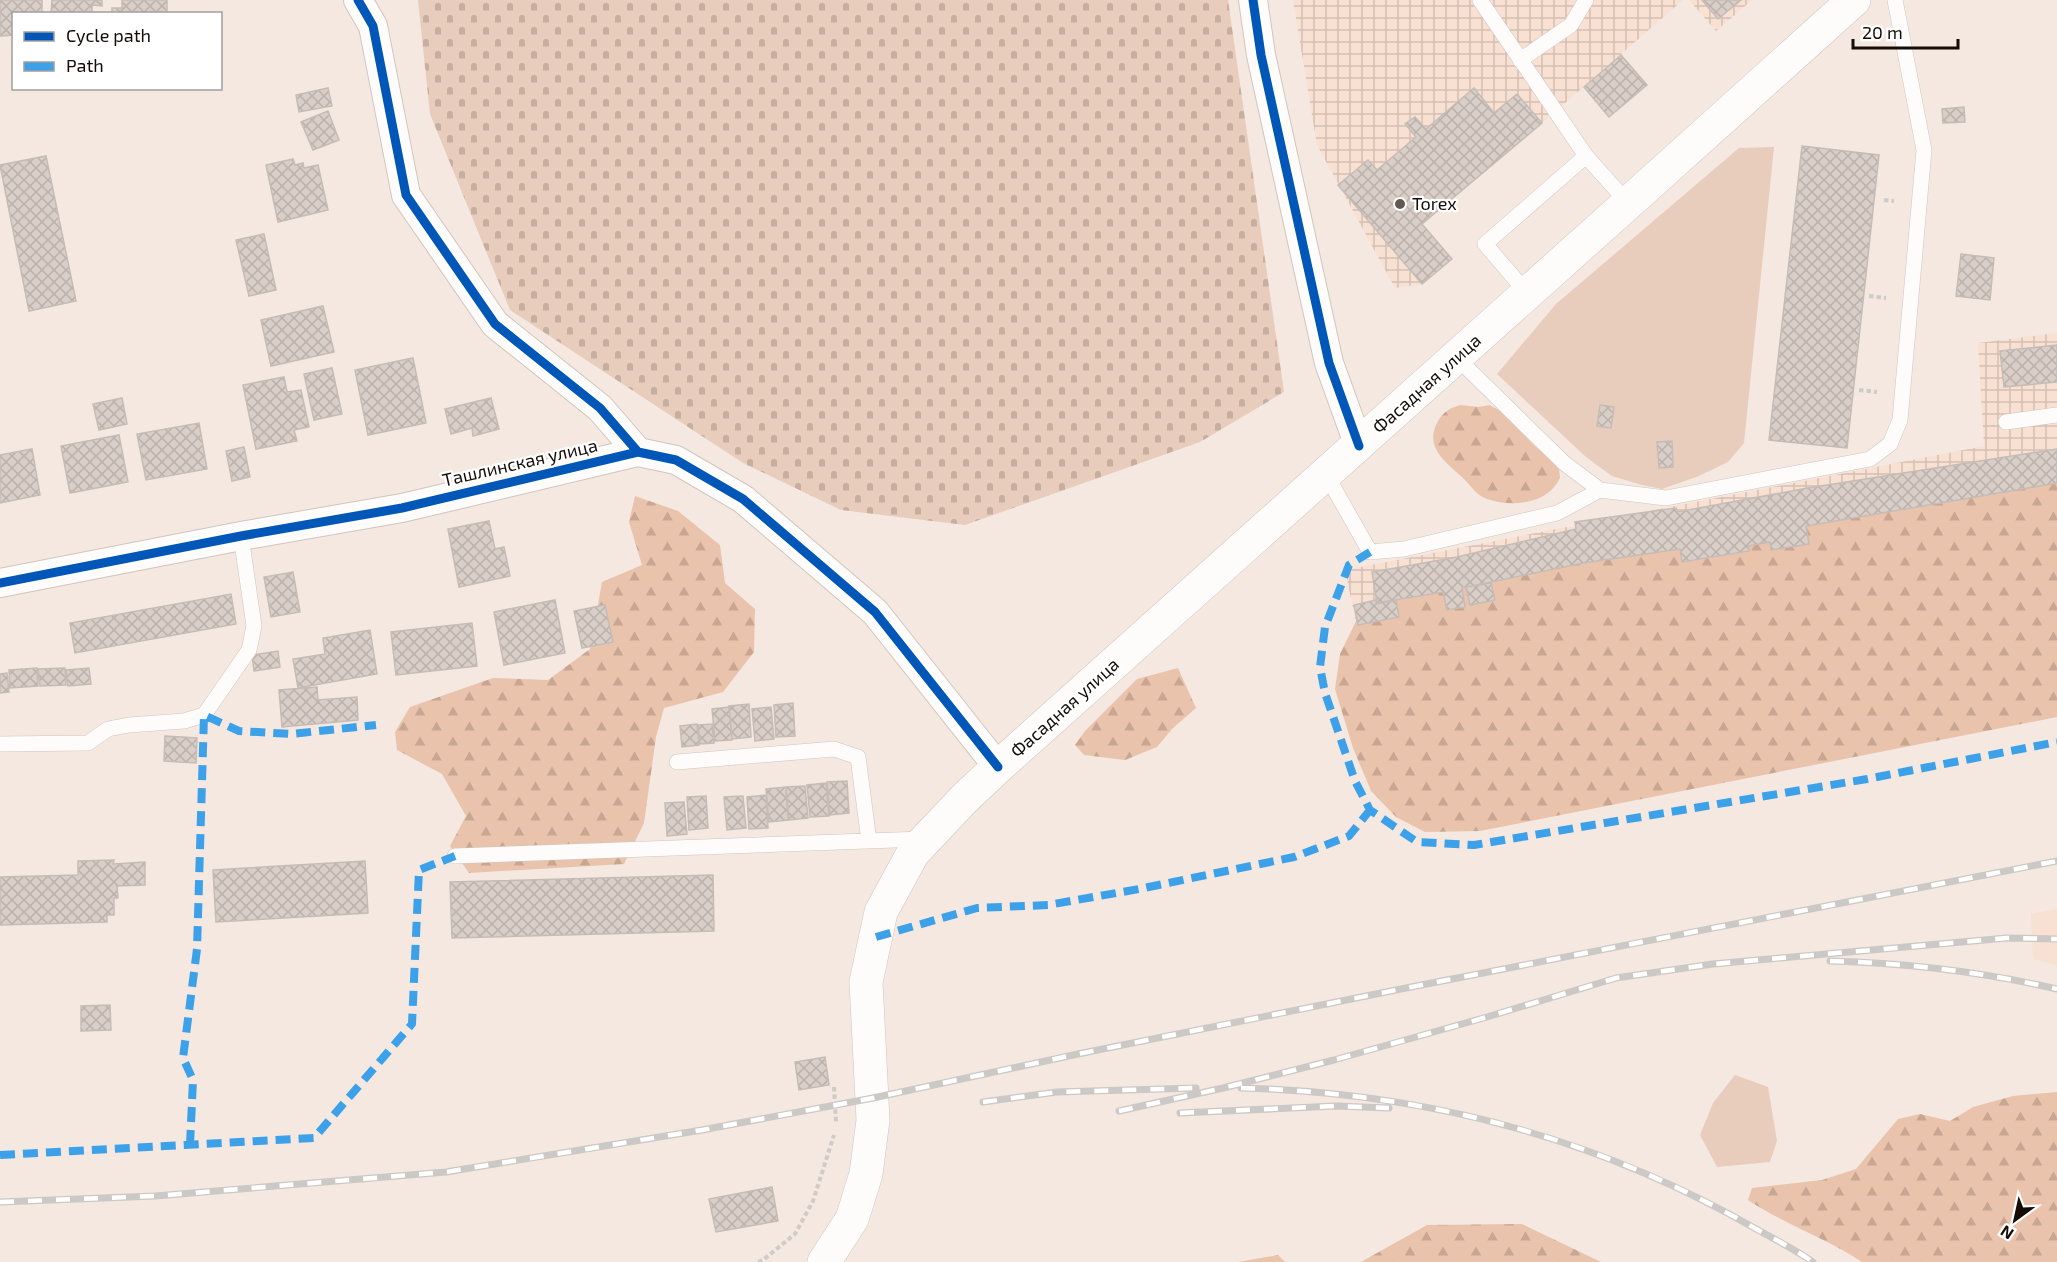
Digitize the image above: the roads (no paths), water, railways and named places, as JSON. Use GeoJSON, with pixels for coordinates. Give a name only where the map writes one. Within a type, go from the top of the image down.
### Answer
{"type":"FeatureCollection","features":[{"type":"Feature","properties":{"kind":"main road","name":"Фасадная улица"},"geometry":{"type":"LineString","coordinates":[[824,1262],[852,1219],[866,1174],[873,1120],[866,982],[881,912],[913,853],[998,767],[1327,476],[1456,357],[1854,0]]}},
{"type":"Feature","properties":{"kind":"street"},"geometry":{"type":"LineString","coordinates":[[358,0],[373,26],[406,195],[495,324],[600,408],[638,452]]}},
{"type":"Feature","properties":{"kind":"street"},"geometry":{"type":"LineString","coordinates":[[1253,0],[1261,55],[1329,363],[1359,446]]}},
{"type":"Feature","properties":{"kind":"street","name":"Ташлинская улица"},"geometry":{"type":"LineString","coordinates":[[0,584],[241,536],[402,508],[638,452],[676,460],[743,499],[875,612],[998,767]]}},
{"type":"Feature","properties":{"kind":"lane"},"geometry":{"type":"LineString","coordinates":[[1480,0],[1586,156],[1628,203]]}},
{"type":"Feature","properties":{"kind":"lane"},"geometry":{"type":"LineString","coordinates":[[1520,60],[1571,24],[1586,0]]}},
{"type":"Feature","properties":{"kind":"lane"},"geometry":{"type":"LineString","coordinates":[[1456,357],[1564,463],[1600,490],[1666,498],[1870,459],[1890,444],[1900,420],[1924,150],[1895,0]]}},
{"type":"Feature","properties":{"kind":"lane"},"geometry":{"type":"LineString","coordinates":[[1527,293],[1485,244],[1586,156]]}},
{"type":"Feature","properties":{"kind":"lane"},"geometry":{"type":"LineString","coordinates":[[2006,422],[2057,415]]}},
{"type":"Feature","properties":{"kind":"lane"},"geometry":{"type":"LineString","coordinates":[[1327,476],[1370,552],[1404,549],[1557,513],[1600,490]]}},
{"type":"Feature","properties":{"kind":"lane"},"geometry":{"type":"LineString","coordinates":[[0,744],[88,743],[108,729],[184,721],[204,715],[249,650],[254,626],[241,536]]}},
{"type":"Feature","properties":{"kind":"lane"},"geometry":{"type":"LineString","coordinates":[[677,762],[834,748],[858,757],[869,841]]}},
{"type":"Feature","properties":{"kind":"lane"},"geometry":{"type":"LineString","coordinates":[[454,856],[926,839]]}},
{"type":"Feature","properties":{"kind":"railway"},"geometry":{"type":"LineString","coordinates":[[0,1202],[155,1196],[446,1172],[702,1130],[873,1098],[1406,988],[2057,861]]}},
{"type":"Feature","properties":{"kind":"railway"},"geometry":{"type":"LineString","coordinates":[[1119,1111],[1334,1060],[1616,978],[1713,964],[2007,938],[2057,939]]}},
{"type":"Feature","properties":{"kind":"railway"},"geometry":{"type":"LineString","coordinates":[[1830,961],[1944,969],[2057,989]]}},
{"type":"Feature","properties":{"kind":"railway"},"geometry":{"type":"LineString","coordinates":[[983,1102],[1057,1092],[1196,1088]]}},
{"type":"Feature","properties":{"kind":"railway"},"geometry":{"type":"LineString","coordinates":[[1241,1088],[1377,1099],[1508,1126],[1635,1169],[1697,1197],[1813,1262]]}},
{"type":"Feature","properties":{"kind":"railway"},"geometry":{"type":"LineString","coordinates":[[1180,1113],[1336,1106],[1389,1108]]}},
{"type":"Feature","properties":{"kind":"place","name":"Torex"},"geometry":{"type":"Point","coordinates":[1400,204]}}]}
